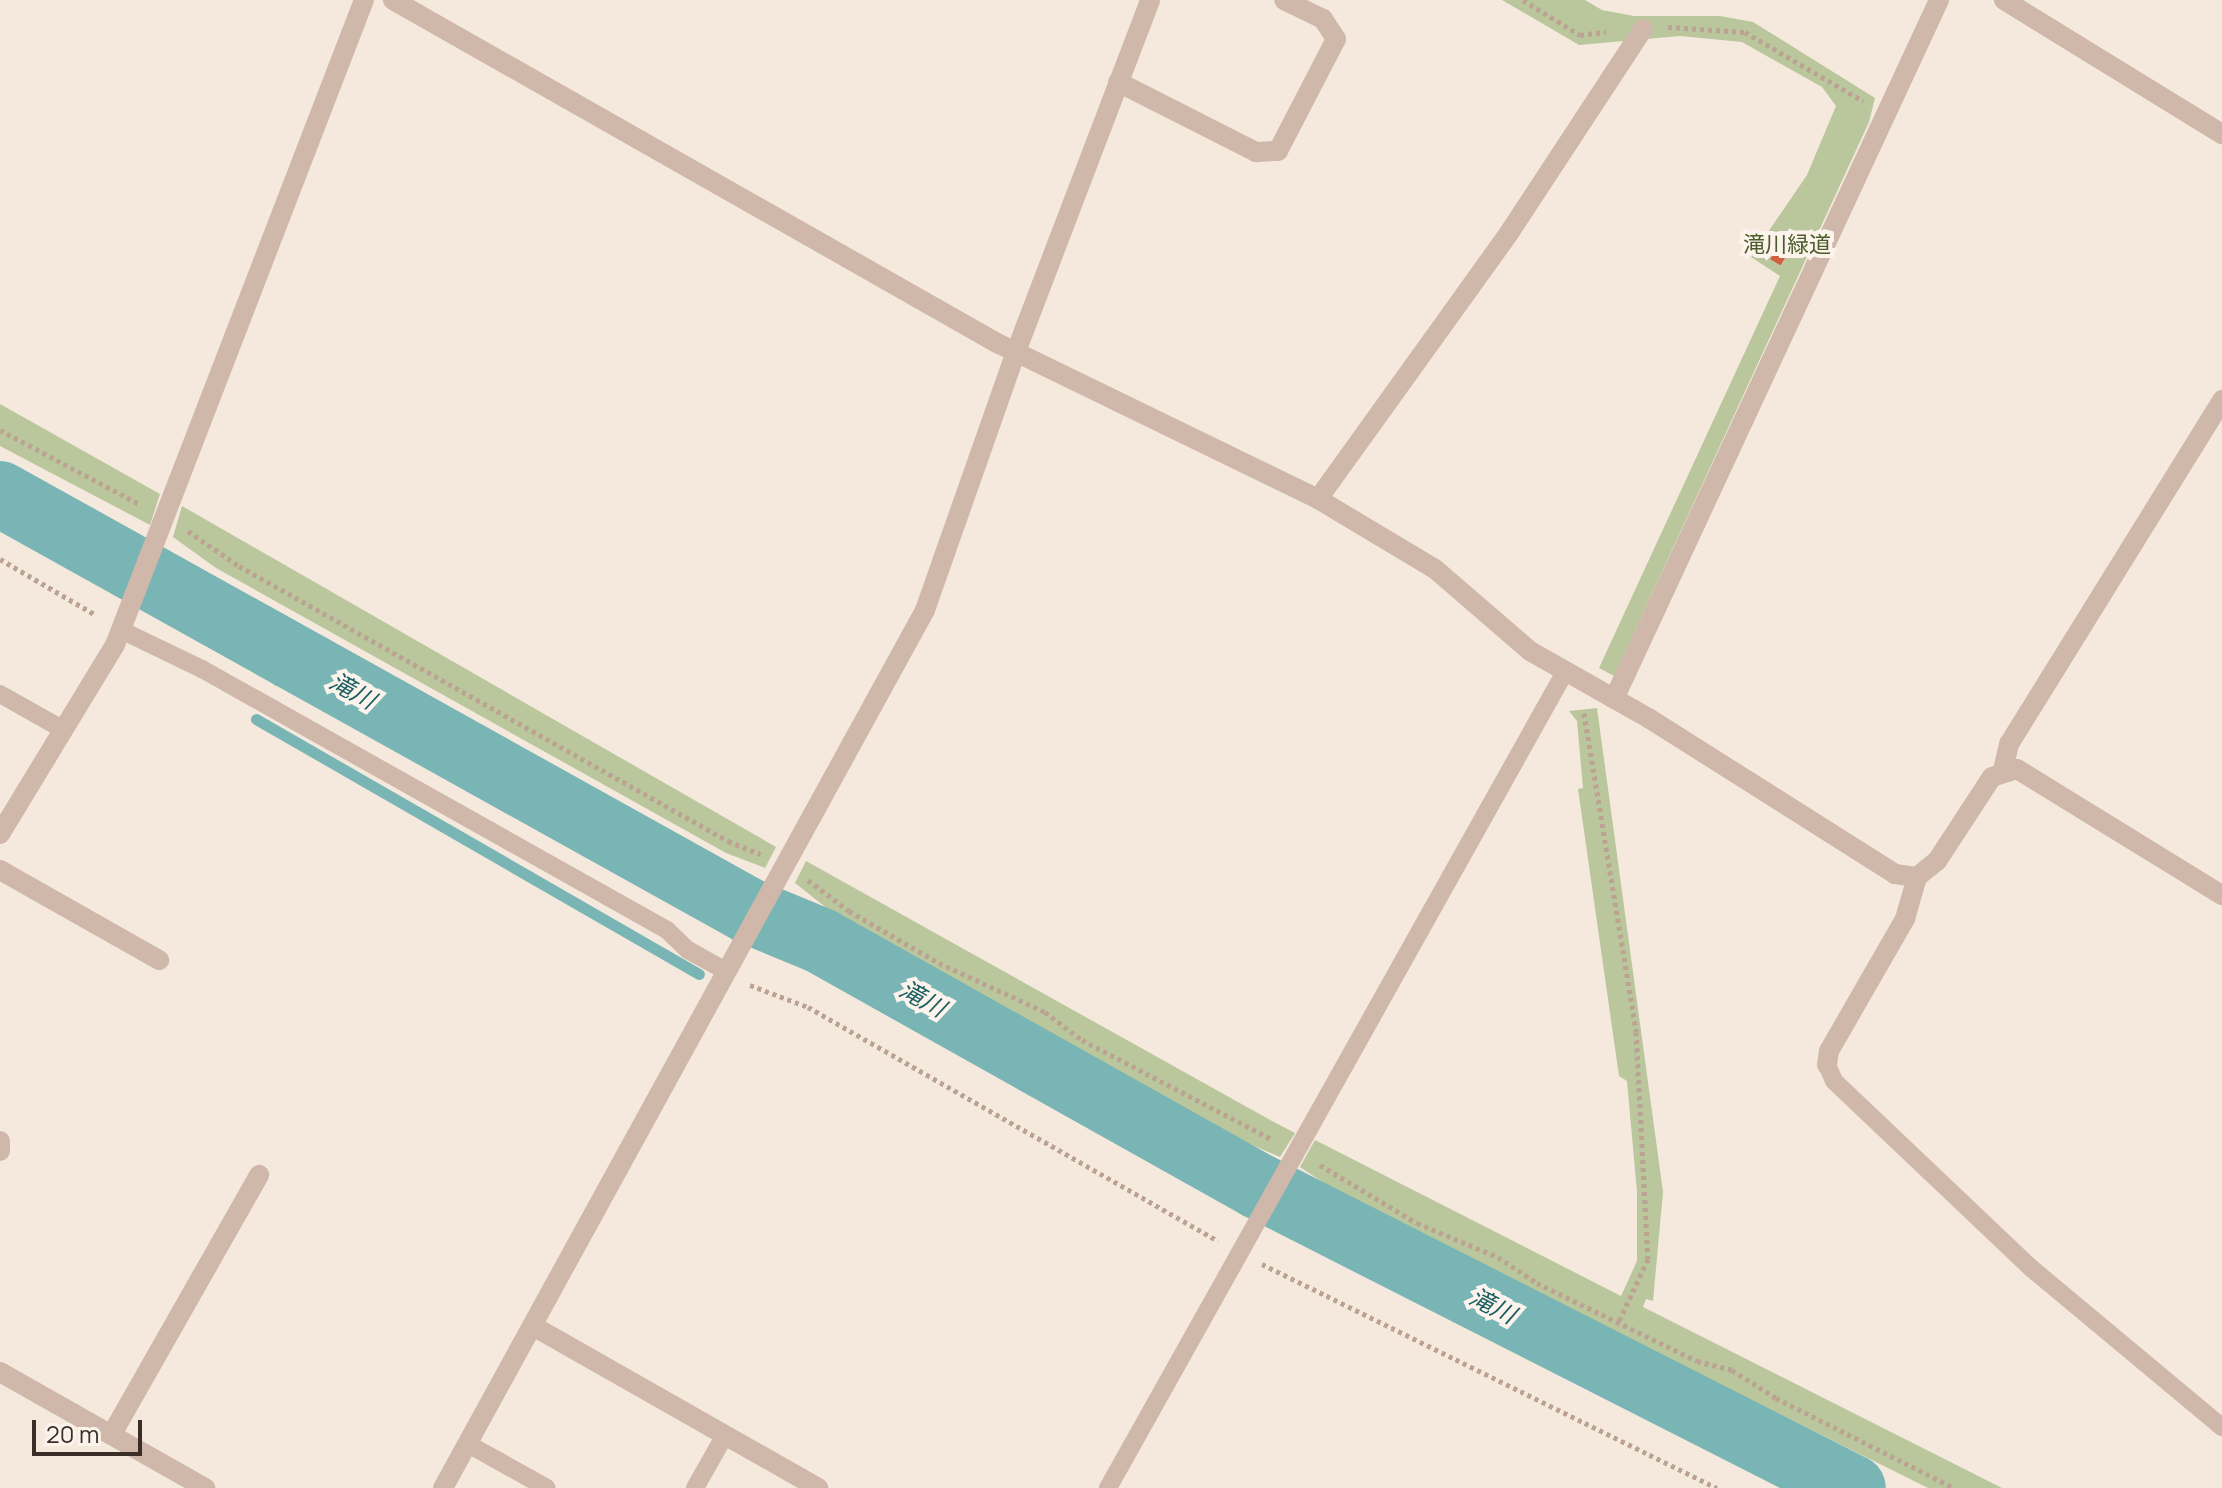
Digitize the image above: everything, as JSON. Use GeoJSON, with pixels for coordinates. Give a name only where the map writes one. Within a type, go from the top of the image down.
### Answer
{"type":"FeatureCollection","features":[{"type":"Feature","properties":{"kind":"street"},"geometry":{"type":"LineString","coordinates":[[0,834],[124,623],[364,0]]}},
{"type":"Feature","properties":{"kind":"street"},"geometry":{"type":"LineString","coordinates":[[393,0],[997,343],[1017,349],[1318,499],[1435,569],[1530,651],[1614,699],[1895,874],[1917,877]]}},
{"type":"Feature","properties":{"kind":"street"},"geometry":{"type":"LineString","coordinates":[[443,1488],[925,610],[1017,349],[1150,0]]}},
{"type":"Feature","properties":{"kind":"street"},"geometry":{"type":"LineString","coordinates":[[1118,82],[1256,152],[1278,151],[1336,39],[1323,19],[1284,0]]}},
{"type":"Feature","properties":{"kind":"street"},"geometry":{"type":"LineString","coordinates":[[1614,699],[1939,0]]}},
{"type":"Feature","properties":{"kind":"street"},"geometry":{"type":"LineString","coordinates":[[2004,0],[2222,134]]}},
{"type":"Feature","properties":{"kind":"street"},"geometry":{"type":"LineString","coordinates":[[1318,499],[1509,233],[1643,29]]}},
{"type":"Feature","properties":{"kind":"street"},"geometry":{"type":"LineString","coordinates":[[1827,1065],[1829,1051],[1905,919],[1917,877],[1937,861],[1981,789],[2003,770],[2009,744],[2222,400]]}},
{"type":"Feature","properties":{"kind":"street"},"geometry":{"type":"LineString","coordinates":[[2003,770],[2029,774],[2222,895]]}},
{"type":"Feature","properties":{"kind":"street"},"geometry":{"type":"LineString","coordinates":[[0,870],[159,960]]}},
{"type":"Feature","properties":{"kind":"street"},"geometry":{"type":"LineString","coordinates":[[0,1141],[0,1151]]}},
{"type":"Feature","properties":{"kind":"street"},"geometry":{"type":"LineString","coordinates":[[112,1434],[259,1175]]}},
{"type":"Feature","properties":{"kind":"street"},"geometry":{"type":"LineString","coordinates":[[533,1326],[818,1488]]}},
{"type":"Feature","properties":{"kind":"street"},"geometry":{"type":"LineString","coordinates":[[0,1372],[205,1488]]}},
{"type":"Feature","properties":{"kind":"lane"},"geometry":{"type":"LineString","coordinates":[[124,623],[729,965]]}},
{"type":"Feature","properties":{"kind":"lane"},"geometry":{"type":"LineString","coordinates":[[1108,1488],[1565,672]]}},
{"type":"Feature","properties":{"kind":"lane"},"geometry":{"type":"LineString","coordinates":[[0,694],[62,729]]}},
{"type":"Feature","properties":{"kind":"lane"},"geometry":{"type":"LineString","coordinates":[[1827,1065],[1834,1081],[2031,1268],[2222,1427]]}},
{"type":"Feature","properties":{"kind":"lane"},"geometry":{"type":"LineString","coordinates":[[695,1488],[725,1435]]}},
{"type":"Feature","properties":{"kind":"lane"},"geometry":{"type":"LineString","coordinates":[[468,1444],[547,1488]]}},
{"type":"Feature","properties":{"kind":"path"},"geometry":{"type":"LineString","coordinates":[[1523,0],[1580,35],[1643,29],[1745,32],[1870,105]]}},
{"type":"Feature","properties":{"kind":"path"},"geometry":{"type":"LineString","coordinates":[[0,430],[149,508]]}},
{"type":"Feature","properties":{"kind":"path"},"geometry":{"type":"LineString","coordinates":[[183,527],[228,560],[728,841],[768,856]]}},
{"type":"Feature","properties":{"kind":"path"},"geometry":{"type":"LineString","coordinates":[[0,559],[124,623]]}},
{"type":"Feature","properties":{"kind":"path"},"geometry":{"type":"LineString","coordinates":[[1584,709],[1636,1032],[1648,1259],[1619,1321]]}},
{"type":"Feature","properties":{"kind":"path"},"geometry":{"type":"LineString","coordinates":[[806,878],[849,911],[939,963],[1045,1012],[1082,1040],[1279,1142]]}},
{"type":"Feature","properties":{"kind":"path"},"geometry":{"type":"LineString","coordinates":[[729,965],[1241,1247],[1717,1488]]}},
{"type":"Feature","properties":{"kind":"path"},"geometry":{"type":"LineString","coordinates":[[1311,1158],[1417,1223],[1498,1257],[1537,1283],[1697,1361],[1732,1370],[1776,1398],[1954,1488]]}},
{"type":"Feature","properties":{"kind":"green space","name":"滝川緑道"},"geometry":{"type":"Polygon","coordinates":[[[1502,0],[1585,0],[1602,10],[1634,16],[1720,16],[1753,22],[1875,98],[1869,122],[1614,676],[1599,668],[1780,276],[1751,257],[1807,175],[1836,106],[1822,87],[1742,42],[1680,36],[1579,45],[1502,0]]]}},
{"type":"Feature","properties":{"kind":"green space"},"geometry":{"type":"Polygon","coordinates":[[[0,404],[160,494],[150,525],[0,446],[0,404]]]}},
{"type":"Feature","properties":{"kind":"green space"},"geometry":{"type":"Polygon","coordinates":[[[182,506],[776,847],[765,868],[726,853],[216,568],[173,537],[182,506]]]}},
{"type":"Feature","properties":{"kind":"green space"},"geometry":{"type":"Polygon","coordinates":[[[1597,708],[1663,1192],[1653,1301],[1646,1299],[1643,1307],[2002,1488],[1928,1488],[1345,1197],[1300,1167],[1315,1140],[1621,1296],[1637,1261],[1637,1192],[1627,1081],[1619,1076],[1578,789],[1583,788],[1577,721],[1569,711],[1597,708]]]}},
{"type":"Feature","properties":{"kind":"green space"},"geometry":{"type":"Polygon","coordinates":[[[806,861],[1295,1133],[1280,1157],[1229,1135],[833,913],[795,883],[806,861]]]}},
{"type":"Feature","properties":{"kind":"building"},"geometry":{"type":"Polygon","coordinates":[[[1777,248],[1787,254],[1781,265],[1770,259],[1777,248]]]}},
{"type":"Feature","properties":{"kind":"waterway","name":"滝川"},"geometry":{"type":"LineString","coordinates":[[0,494],[751,912],[821,941],[1258,1186],[1853,1488]]}},
{"type":"Feature","properties":{"kind":"waterway"},"geometry":{"type":"LineString","coordinates":[[277,680],[289,653]]}},
{"type":"Feature","properties":{"kind":"waterway"},"geometry":{"type":"LineString","coordinates":[[256,719],[699,974]]}}]}
